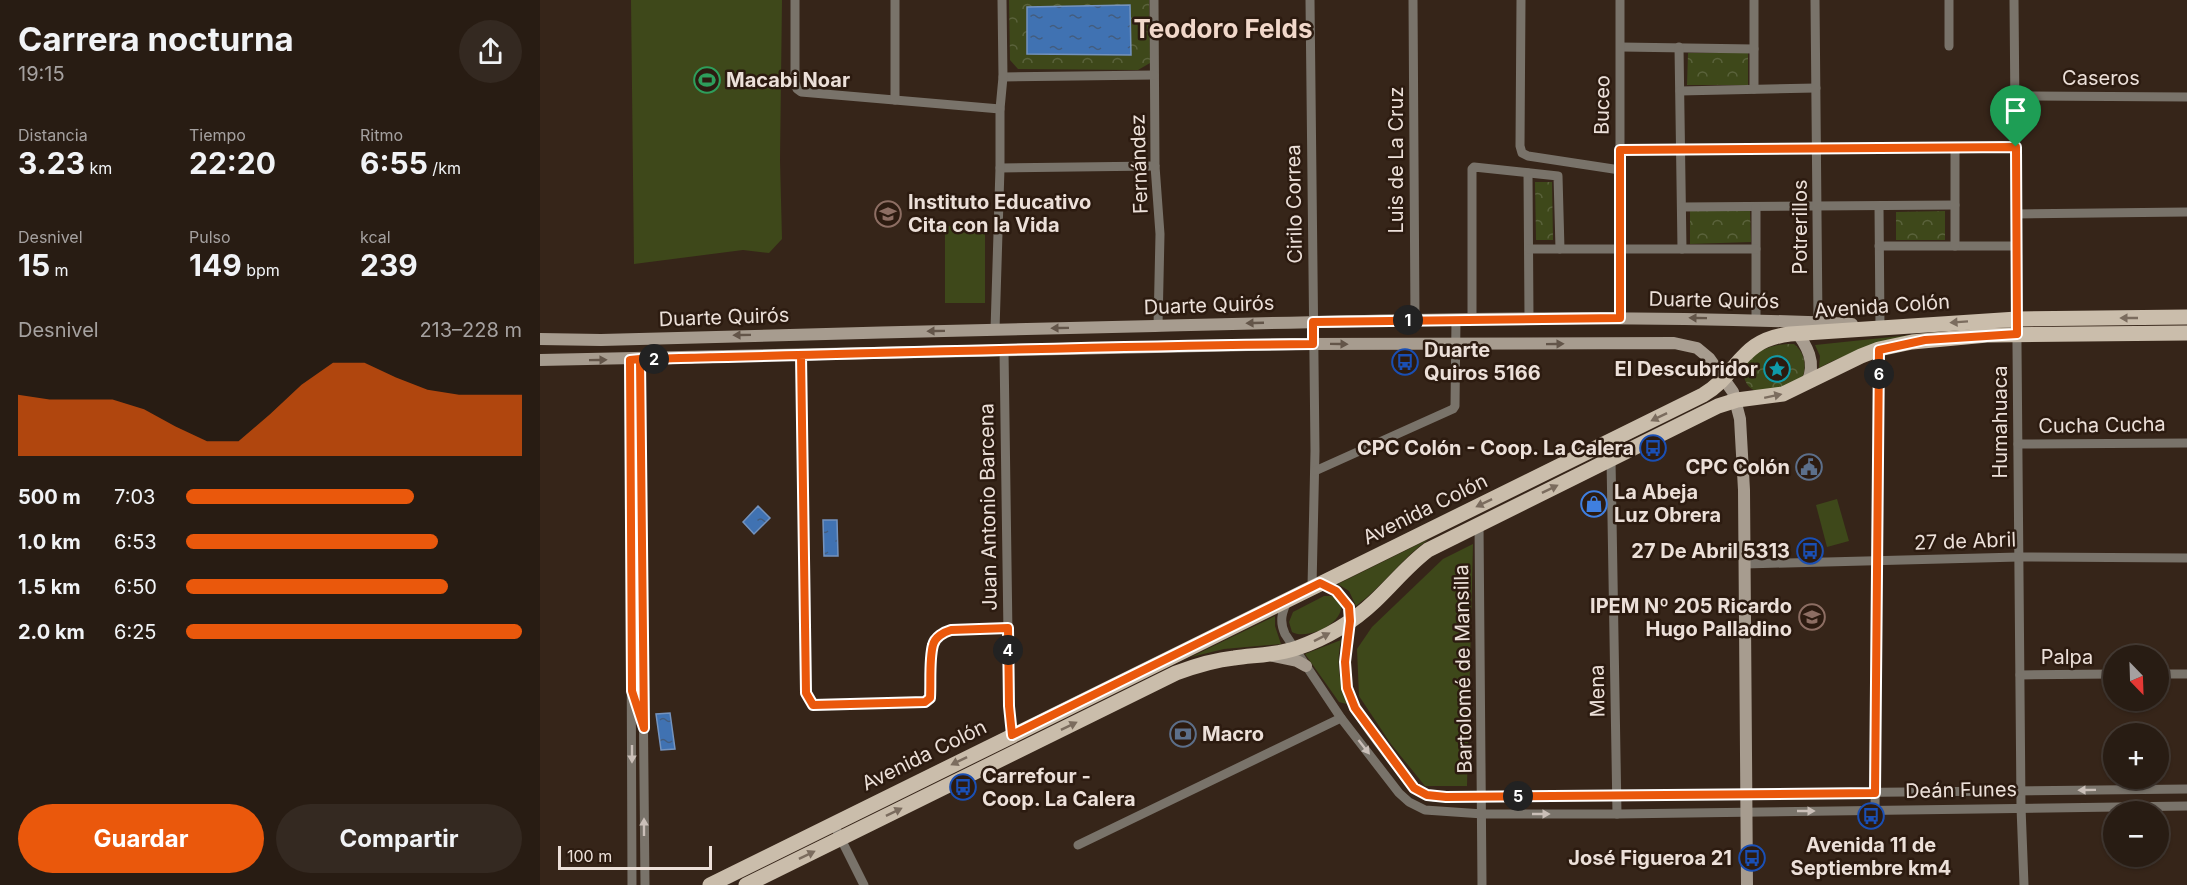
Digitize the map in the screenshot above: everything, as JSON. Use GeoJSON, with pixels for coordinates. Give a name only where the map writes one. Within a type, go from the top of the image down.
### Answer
{"type":"FeatureCollection","features":[{"type":"Feature","properties":{"kind":"main road","name":"Avenida Colón"},"geometry":{"type":"LineString","coordinates":[[710,885],[1703,395],[1725,378],[1741,356],[1758,343],[1773,337],[2017,318],[2187,317]]}},
{"type":"Feature","properties":{"kind":"main road","name":"Duarte Quirós"},"geometry":{"type":"LineString","coordinates":[[540,339],[601,340],[1529,318],[1756,319],[1880,327]]}},
{"type":"Feature","properties":{"kind":"main road"},"geometry":{"type":"LineString","coordinates":[[1787,321],[1798,334],[1811,358],[1811,373],[1808,382]]}},
{"type":"Feature","properties":{"kind":"main road","name":"Avenida Colón"},"geometry":{"type":"LineString","coordinates":[[746,885],[1176,674],[1204,663],[1295,649],[1317,640],[1350,621],[1377,599],[1417,559],[1443,542],[1718,406],[1737,400],[1776,396],[1879,350],[1925,340],[2017,334],[2187,333]]}},
{"type":"Feature","properties":{"kind":"main road","name":"Duarte Quirós"},"geometry":{"type":"LineString","coordinates":[[540,360],[635,360],[1313,344],[1682,343],[1703,352],[1725,378],[1737,400]]}},
{"type":"Feature","properties":{"kind":"main road"},"geometry":{"type":"LineString","coordinates":[[1737,400],[1744,490],[1747,885]]}},
{"type":"Feature","properties":{"kind":"main road"},"geometry":{"type":"LineString","coordinates":[[1263,655],[1289,659],[1305,666]]}},
{"type":"Feature","properties":{"kind":"street"},"geometry":{"type":"LineString","coordinates":[[795,0],[797,89],[801,92],[1000,109]]}},
{"type":"Feature","properties":{"kind":"street"},"geometry":{"type":"LineString","coordinates":[[895,0],[895,100]]}},
{"type":"Feature","properties":{"kind":"street"},"geometry":{"type":"LineString","coordinates":[[995,330],[1000,109],[1003,76],[1002,0]]}},
{"type":"Feature","properties":{"kind":"street","name":"Fernández"},"geometry":{"type":"LineString","coordinates":[[1154,0],[1155,166],[1160,234],[1158,326]]}},
{"type":"Feature","properties":{"kind":"street","name":"Cirilo Correa"},"geometry":{"type":"LineString","coordinates":[[1310,0],[1316,585]]}},
{"type":"Feature","properties":{"kind":"street","name":"Luis de La Cruz"},"geometry":{"type":"LineString","coordinates":[[1413,0],[1415,320]]}},
{"type":"Feature","properties":{"kind":"street"},"geometry":{"type":"LineString","coordinates":[[1521,0],[1520,146],[1522,153],[1528,156],[1620,170]]}},
{"type":"Feature","properties":{"kind":"street","name":"Buceo"},"geometry":{"type":"LineString","coordinates":[[1620,0],[1620,318]]}},
{"type":"Feature","properties":{"kind":"street"},"geometry":{"type":"LineString","coordinates":[[1754,0],[1754,89]]}},
{"type":"Feature","properties":{"kind":"street","name":"Potrerillos"},"geometry":{"type":"LineString","coordinates":[[1815,0],[1818,322]]}},
{"type":"Feature","properties":{"kind":"street"},"geometry":{"type":"LineString","coordinates":[[1949,0],[1949,46]]}},
{"type":"Feature","properties":{"kind":"street","name":"Humahuaca"},"geometry":{"type":"LineString","coordinates":[[2014,0],[2020,791],[2024,885]]}},
{"type":"Feature","properties":{"kind":"street"},"geometry":{"type":"LineString","coordinates":[[1621,47],[1754,49]]}},
{"type":"Feature","properties":{"kind":"street"},"geometry":{"type":"LineString","coordinates":[[1679,47],[1682,249]]}},
{"type":"Feature","properties":{"kind":"street"},"geometry":{"type":"LineString","coordinates":[[1003,76],[1154,75]]}},
{"type":"Feature","properties":{"kind":"street"},"geometry":{"type":"LineString","coordinates":[[1680,91],[1816,88]]}},
{"type":"Feature","properties":{"kind":"street","name":"Caseros"},"geometry":{"type":"LineString","coordinates":[[2015,96],[2187,97]]}},
{"type":"Feature","properties":{"kind":"street"},"geometry":{"type":"LineString","coordinates":[[1620,150],[2016,147]]}},
{"type":"Feature","properties":{"kind":"street"},"geometry":{"type":"LineString","coordinates":[[1955,148],[1955,246]]}},
{"type":"Feature","properties":{"kind":"street"},"geometry":{"type":"LineString","coordinates":[[1000,168],[1155,166]]}},
{"type":"Feature","properties":{"kind":"street"},"geometry":{"type":"LineString","coordinates":[[1472,319],[1472,169],[1474,167],[1559,177],[1560,249]]}},
{"type":"Feature","properties":{"kind":"street"},"geometry":{"type":"LineString","coordinates":[[1528,173],[1529,318]]}},
{"type":"Feature","properties":{"kind":"street"},"geometry":{"type":"LineString","coordinates":[[1682,207],[1955,205]]}},
{"type":"Feature","properties":{"kind":"street"},"geometry":{"type":"LineString","coordinates":[[1879,206],[1880,327]]}},
{"type":"Feature","properties":{"kind":"street"},"geometry":{"type":"LineString","coordinates":[[1756,207],[1756,319]]}},
{"type":"Feature","properties":{"kind":"street"},"geometry":{"type":"LineString","coordinates":[[2016,214],[2187,212]]}},
{"type":"Feature","properties":{"kind":"street"},"geometry":{"type":"LineString","coordinates":[[1879,246],[2016,246]]}},
{"type":"Feature","properties":{"kind":"street"},"geometry":{"type":"LineString","coordinates":[[1529,249],[1756,249]]}},
{"type":"Feature","properties":{"kind":"street"},"geometry":{"type":"LineString","coordinates":[[1315,471],[1453,409],[1455,406],[1456,320]]}},
{"type":"Feature","properties":{"kind":"street"},"geometry":{"type":"LineString","coordinates":[[1798,334],[1818,322]]}},
{"type":"Feature","properties":{"kind":"street","name":"Juan Antonio Barcena"},"geometry":{"type":"LineString","coordinates":[[1004,350],[1009,706],[1012,735]]}},
{"type":"Feature","properties":{"kind":"street"},"geometry":{"type":"LineString","coordinates":[[1875,810],[1879,350]]}},
{"type":"Feature","properties":{"kind":"street"},"geometry":{"type":"LineString","coordinates":[[801,355],[806,693],[813,705],[925,702],[930,698],[933,645],[939,636],[951,630],[1008,628]]}},
{"type":"Feature","properties":{"kind":"street"},"geometry":{"type":"LineString","coordinates":[[633,885],[635,360]]}},
{"type":"Feature","properties":{"kind":"street"},"geometry":{"type":"LineString","coordinates":[[635,360],[644,728],[645,885]]}},
{"type":"Feature","properties":{"kind":"street","name":"Cucha Cucha"},"geometry":{"type":"LineString","coordinates":[[2018,444],[2187,443]]}},
{"type":"Feature","properties":{"kind":"street","name":"Mena"},"geometry":{"type":"LineString","coordinates":[[1611,459],[1617,814]]}},
{"type":"Feature","properties":{"kind":"street","name":"Bartolomé de Mansilla"},"geometry":{"type":"LineString","coordinates":[[1479,524],[1482,885]]}},
{"type":"Feature","properties":{"kind":"street","name":"27 de Abril"},"geometry":{"type":"LineString","coordinates":[[1745,564],[2019,557],[2187,558]]}},
{"type":"Feature","properties":{"kind":"street","name":"Deán Funes"},"geometry":{"type":"LineString","coordinates":[[1316,585],[1336,591],[1349,607],[1350,621],[1345,662],[1350,698],[1359,715],[1409,783],[1434,797],[2187,789]]}},
{"type":"Feature","properties":{"kind":"street","name":"Deán Funes"},"geometry":{"type":"LineString","coordinates":[[1289,598],[1283,609],[1281,623],[1285,634],[1305,666],[1341,718],[1399,793],[1408,802],[1425,810],[1483,814],[1617,814],[2187,806]]}},
{"type":"Feature","properties":{"kind":"street","name":"Palpa"},"geometry":{"type":"LineString","coordinates":[[2020,675],[2103,674]]}},
{"type":"Feature","properties":{"kind":"street"},"geometry":{"type":"LineString","coordinates":[[2169,674],[2187,674]]}},
{"type":"Feature","properties":{"kind":"street"},"geometry":{"type":"LineString","coordinates":[[632,691],[644,728]]}},
{"type":"Feature","properties":{"kind":"street"},"geometry":{"type":"LineString","coordinates":[[1078,845],[1341,718]]}},
{"type":"Feature","properties":{"kind":"street"},"geometry":{"type":"LineString","coordinates":[[833,823],[864,885]]}},
{"type":"Feature","properties":{"kind":"green space","name":"Macabi Noar"},"geometry":{"type":"Polygon","coordinates":[[[631,0],[782,0],[780,160],[782,239],[769,253],[743,250],[634,264],[631,0]]]}},
{"type":"Feature","properties":{"kind":"green space"},"geometry":{"type":"Polygon","coordinates":[[[1009,0],[1149,0],[1150,63],[1138,70],[1018,69],[1010,60],[1009,0]]]}},
{"type":"Feature","properties":{"kind":"green space"},"geometry":{"type":"Polygon","coordinates":[[[1688,53],[1748,53],[1748,85],[1687,85],[1688,53]]]}},
{"type":"Feature","properties":{"kind":"green space"},"geometry":{"type":"Polygon","coordinates":[[[1535,182],[1552,182],[1553,240],[1536,240],[1535,182]]]}},
{"type":"Feature","properties":{"kind":"green space"},"geometry":{"type":"Polygon","coordinates":[[[1750,210],[1751,242],[1690,244],[1690,211],[1750,210]]]}},
{"type":"Feature","properties":{"kind":"green space"},"geometry":{"type":"Polygon","coordinates":[[[1945,211],[1945,240],[1896,240],[1896,212],[1945,211]]]}},
{"type":"Feature","properties":{"kind":"green space"},"geometry":{"type":"Polygon","coordinates":[[[945,226],[985,227],[985,303],[945,303],[945,226]]]}},
{"type":"Feature","properties":{"kind":"green space"},"geometry":{"type":"Polygon","coordinates":[[[1939,332],[1863,350],[1819,368],[1820,356],[1815,345],[1939,332]]]}},
{"type":"Feature","properties":{"kind":"green space"},"geometry":{"type":"Polygon","coordinates":[[[1794,344],[1803,356],[1805,365],[1802,379],[1778,389],[1761,392],[1754,390],[1744,377],[1748,363],[1765,349],[1794,344]]]}},
{"type":"Feature","properties":{"kind":"green space"},"geometry":{"type":"Polygon","coordinates":[[[1837,499],[1849,541],[1827,547],[1816,505],[1837,499]]]}},
{"type":"Feature","properties":{"kind":"green space"},"geometry":{"type":"Polygon","coordinates":[[[1429,539],[1356,606],[1349,591],[1338,584],[1429,539]]]}},
{"type":"Feature","properties":{"kind":"green space"},"geometry":{"type":"Polygon","coordinates":[[[1473,544],[1467,786],[1425,786],[1391,744],[1359,696],[1357,649],[1372,627],[1443,559],[1473,544]]]}},
{"type":"Feature","properties":{"kind":"green space"},"geometry":{"type":"Polygon","coordinates":[[[1324,596],[1332,596],[1340,602],[1341,609],[1332,623],[1316,632],[1299,634],[1292,632],[1289,622],[1293,612],[1324,596]]]}},
{"type":"Feature","properties":{"kind":"green space"},"geometry":{"type":"Polygon","coordinates":[[[1275,616],[1275,626],[1281,644],[1224,649],[1191,657],[1275,616]]]}},
{"type":"Feature","properties":{"kind":"green space"},"geometry":{"type":"Polygon","coordinates":[[[1341,640],[1339,672],[1347,704],[1339,702],[1305,654],[1341,640]]]}},
{"type":"Feature","properties":{"kind":"water"},"geometry":{"type":"Polygon","coordinates":[[[1130,5],[1131,55],[1027,54],[1027,7],[1130,5]]]}},
{"type":"Feature","properties":{"kind":"water"},"geometry":{"type":"Polygon","coordinates":[[[758,506],[770,518],[754,534],[743,522],[758,506]]]}},
{"type":"Feature","properties":{"kind":"water"},"geometry":{"type":"Polygon","coordinates":[[[823,520],[837,520],[838,556],[824,556],[823,520]]]}},
{"type":"Feature","properties":{"kind":"water"},"geometry":{"type":"Polygon","coordinates":[[[670,713],[675,749],[661,750],[656,714],[670,713]]]}},
{"type":"Feature","properties":{"kind":"place","name":"Macabi Noar"},"geometry":{"type":"Point","coordinates":[707,80]}},
{"type":"Feature","properties":{"kind":"place","name":"Instituto Educativo Cita con la Vida"},"geometry":{"type":"Point","coordinates":[888,214]}},
{"type":"Feature","properties":{"kind":"place","name":"Duarte Quiros 5166"},"geometry":{"type":"Point","coordinates":[1405,362]}},
{"type":"Feature","properties":{"kind":"place","name":"El Descubridor"},"geometry":{"type":"Point","coordinates":[1777,369]}},
{"type":"Feature","properties":{"kind":"place","name":"CPC Colón - Coop. La Calera"},"geometry":{"type":"Point","coordinates":[1653,448]}},
{"type":"Feature","properties":{"kind":"place","name":"CPC Colón"},"geometry":{"type":"Point","coordinates":[1809,467]}},
{"type":"Feature","properties":{"kind":"place","name":"La Abeja Luz Obrera"},"geometry":{"type":"Point","coordinates":[1594,504]}},
{"type":"Feature","properties":{"kind":"place","name":"27 De Abril 5313"},"geometry":{"type":"Point","coordinates":[1810,551]}},
{"type":"Feature","properties":{"kind":"place","name":"IPEM Nº 205 Ricardo Hugo Palladino"},"geometry":{"type":"Point","coordinates":[1812,617]}},
{"type":"Feature","properties":{"kind":"place","name":"Macro"},"geometry":{"type":"Point","coordinates":[1183,734]}},
{"type":"Feature","properties":{"kind":"place","name":"Carrefour - Coop. La Calera"},"geometry":{"type":"Point","coordinates":[963,787]}},
{"type":"Feature","properties":{"kind":"place","name":"Avenida 11 de Septiembre km4"},"geometry":{"type":"Point","coordinates":[1871,816]}},
{"type":"Feature","properties":{"kind":"place","name":"José Figueroa 21"},"geometry":{"type":"Point","coordinates":[1752,858]}},
{"type":"Feature","properties":{"kind":"district","name":"Teodoro Felds"},"geometry":{"type":"Point","coordinates":[1223,29]}},
{"type":"Feature","properties":{"kind":"route"},"geometry":{"type":"LineString","coordinates":[[2016,147],[1620,150],[1620,318],[1313,322],[1313,344],[1081,348],[640,359],[644,728],[632,691],[630,360],[640,359],[801,355],[806,693],[813,705],[925,702],[930,698],[933,645],[939,636],[951,630],[1008,628],[1009,706],[1012,735],[1320,583],[1336,591],[1349,607],[1350,621],[1345,662],[1347,688],[1355,708],[1409,783],[1427,795],[1446,797],[1875,793],[1879,350],[1925,340],[2017,334],[2016,147]]}}]}
